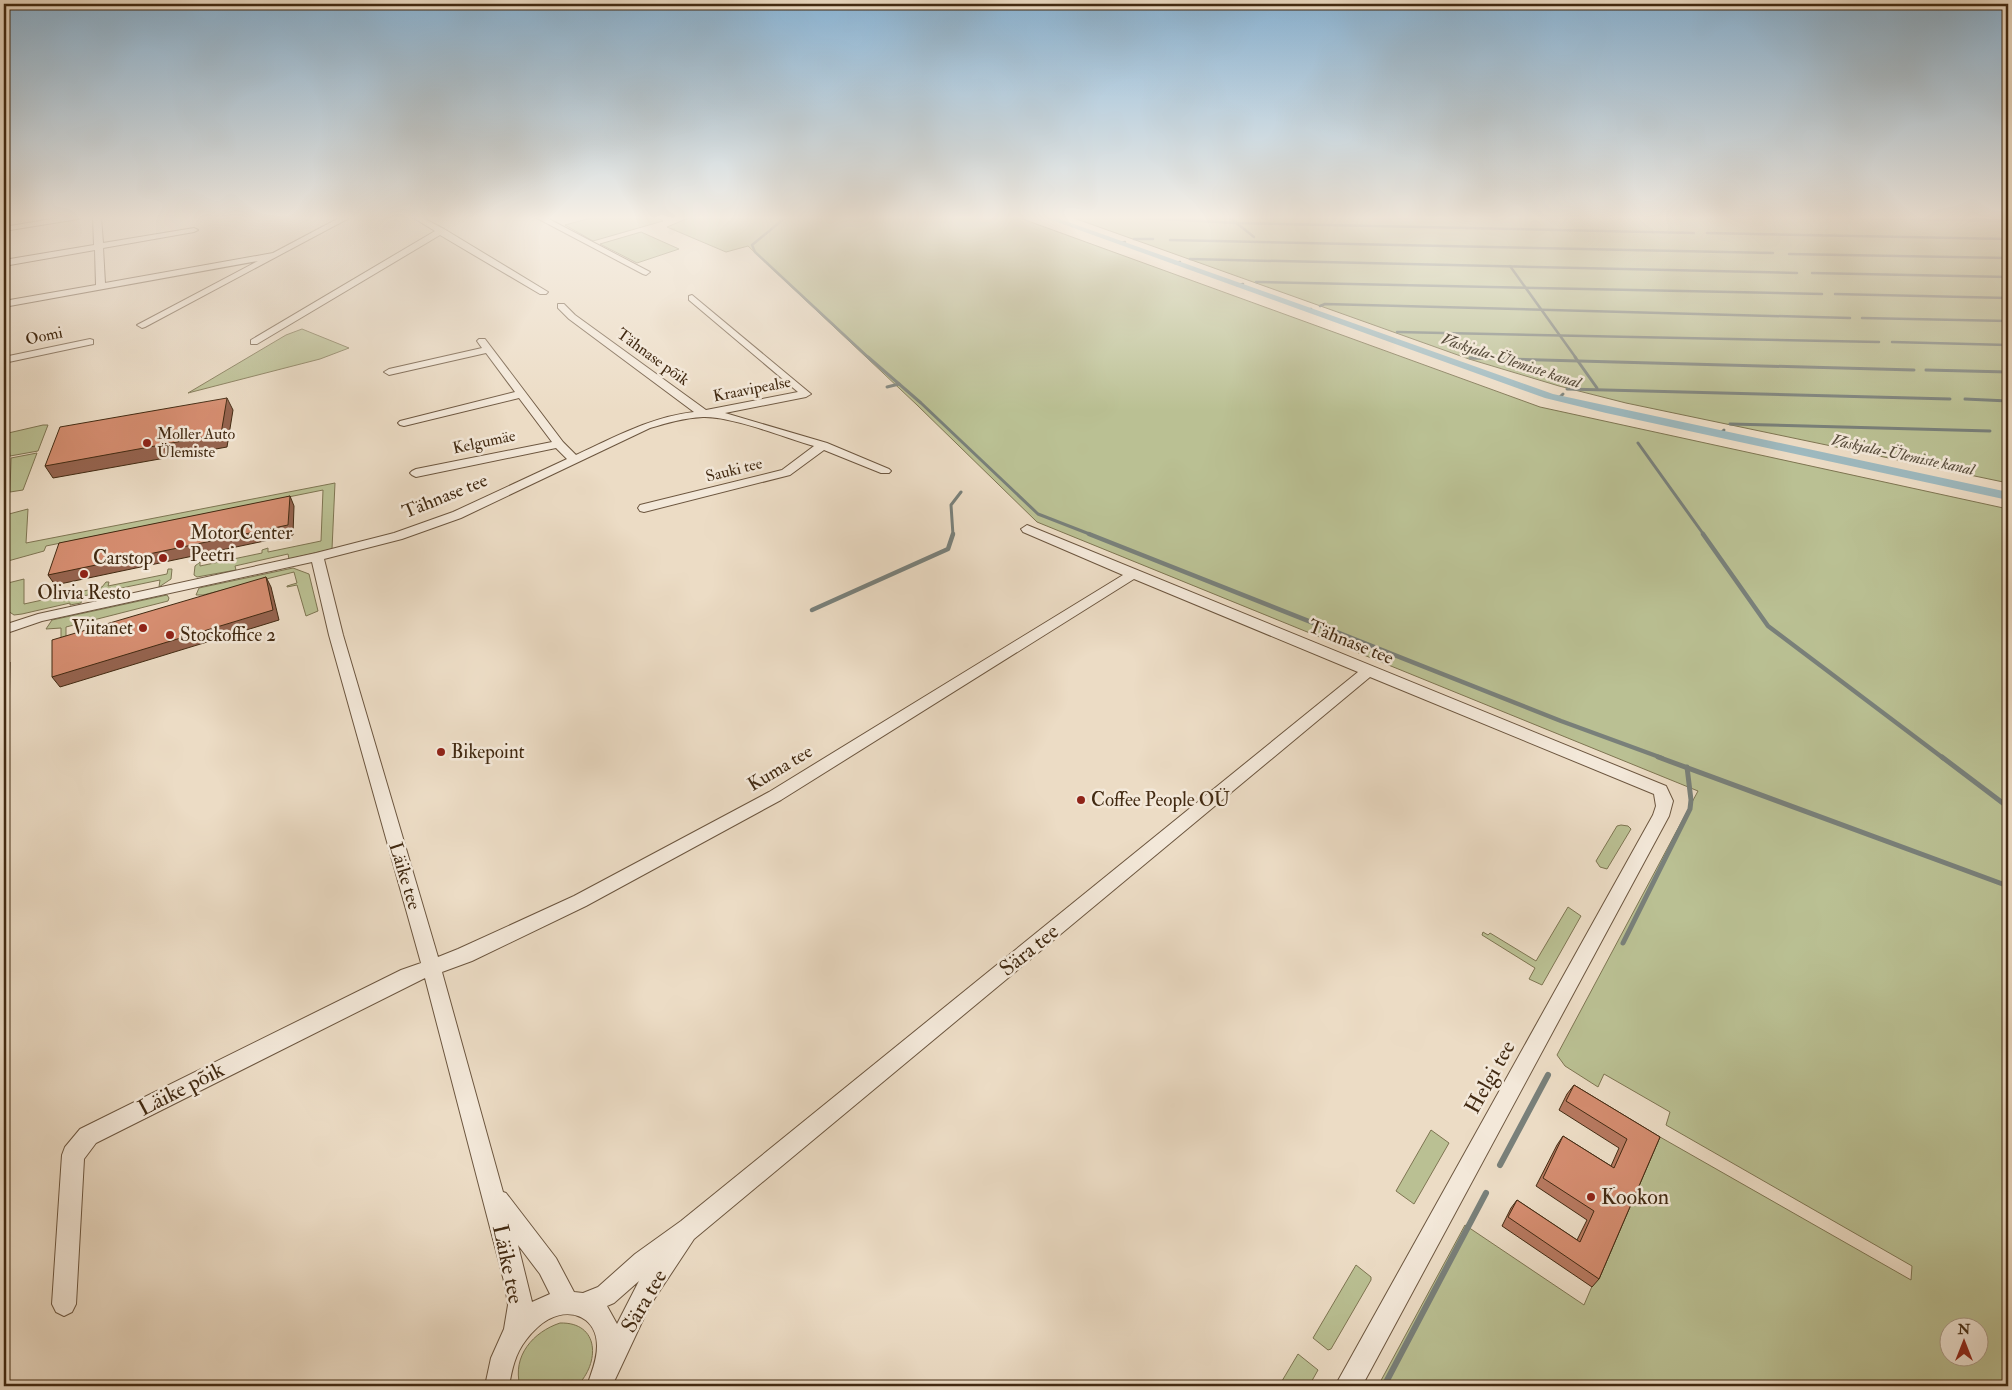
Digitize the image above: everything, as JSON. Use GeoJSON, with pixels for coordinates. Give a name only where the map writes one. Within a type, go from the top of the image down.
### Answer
{"type":"FeatureCollection","features":[{"type":"Feature","properties":{"kind":"street"},"geometry":{"type":"LineString","coordinates":[[101,282],[101,286]]}},
{"type":"Feature","properties":{"kind":"street"},"geometry":{"type":"LineString","coordinates":[[4,304],[124,282]]}},
{"type":"Feature","properties":{"kind":"street"},"geometry":{"type":"LineString","coordinates":[[142,325],[223,282]]}},
{"type":"Feature","properties":{"kind":"street"},"geometry":{"type":"LineString","coordinates":[[254,342],[355,282]]}},
{"type":"Feature","properties":{"kind":"street"},"geometry":{"type":"LineString","coordinates":[[526,282],[543,292]]}},
{"type":"Feature","properties":{"kind":"street","name":"Kraavipealse"},"geometry":{"type":"LineString","coordinates":[[692,298],[806,394],[704,414]]}},
{"type":"Feature","properties":{"kind":"street","name":"Tähnase põik"},"geometry":{"type":"LineString","coordinates":[[561,306],[572,317],[704,414]]}},
{"type":"Feature","properties":{"kind":"street","name":"Oomi"},"geometry":{"type":"LineString","coordinates":[[4,360],[90,342]]}},
{"type":"Feature","properties":{"kind":"street","name":"Kelgumäe"},"geometry":{"type":"LineString","coordinates":[[389,372],[485,346],[574,461]]}},
{"type":"Feature","properties":{"kind":"street","name":"Kelgumäe"},"geometry":{"type":"LineString","coordinates":[[404,423],[521,394]]}},
{"type":"Feature","properties":{"kind":"street","name":"Tähnase tee"},"geometry":{"type":"LineString","coordinates":[[4,630],[38,618],[317,557],[398,536],[457,515],[658,422],[704,414],[724,416],[823,445],[885,471]]}},
{"type":"Feature","properties":{"kind":"street","name":"Kelgumäe"},"geometry":{"type":"LineString","coordinates":[[416,473],[559,444]]}},
{"type":"Feature","properties":{"kind":"street","name":"Sauki tee"},"geometry":{"type":"LineString","coordinates":[[644,508],[786,473],[823,445]]}},
{"type":"Feature","properties":{"kind":"street","name":"Tähnase tee"},"geometry":{"type":"LineString","coordinates":[[1027,529],[1660,790]]}},
{"type":"Feature","properties":{"kind":"street","name":"Läike tee"},"geometry":{"type":"LineString","coordinates":[[317,557],[338,642],[431,968],[517,1285],[520,1305],[516,1333]]}},
{"type":"Feature","properties":{"kind":"street","name":"Kuma tee"},"geometry":{"type":"LineString","coordinates":[[431,968],[465,955],[580,901],[775,796],[1133,574]]}},
{"type":"Feature","properties":{"kind":"street","name":"Sära tee"},"geometry":{"type":"LineString","coordinates":[[516,1333],[531,1318],[543,1311],[606,1295],[642,1262],[689,1229],[1368,671]]}},
{"type":"Feature","properties":{"kind":"street","name":"Helgi tee"},"geometry":{"type":"LineString","coordinates":[[1348,1386],[1526,1064],[1666,805],[1665,797],[1660,790]]}},
{"type":"Feature","properties":{"kind":"street","name":"Läike põik"},"geometry":{"type":"LineString","coordinates":[[64,1304],[73,1155],[88,1136],[408,976],[431,968]]}},
{"type":"Feature","properties":{"kind":"street","name":"Läike tee"},"geometry":{"type":"LineString","coordinates":[[493,1195],[575,1304]]}},
{"type":"Feature","properties":{"kind":"street","name":"Sära tee"},"geometry":{"type":"LineString","coordinates":[[601,1382],[641,1299],[689,1229]]}},
{"type":"Feature","properties":{"kind":"street"},"geometry":{"type":"LineString","coordinates":[[575,1304],[596,1312],[606,1324],[610,1340],[610,1358],[601,1382]]}},
{"type":"Feature","properties":{"kind":"street"},"geometry":{"type":"LineString","coordinates":[[497,1386],[498,1370],[504,1350],[516,1333]]}},
{"type":"Feature","properties":{"kind":"green space"},"geometry":{"type":"Polygon","coordinates":[[[786,282],[1196,282],[1540,407],[2008,509],[2008,1386],[1378,1386],[1465,1225],[1584,1305],[1656,1137],[1660,1137],[1911,1280],[1912,1266],[1666,1125],[1670,1112],[1604,1074],[1598,1087],[1565,1066],[1557,1055],[1698,791],[1037,522],[917,405],[786,282]]]}},
{"type":"Feature","properties":{"kind":"green space"},"geometry":{"type":"Polygon","coordinates":[[[1253,282],[2008,282],[2008,483],[1626,403],[1559,386],[1469,359],[1253,282]]]}},
{"type":"Feature","properties":{"kind":"green space"},"geometry":{"type":"Polygon","coordinates":[[[302,329],[349,348],[320,359],[188,393],[286,335],[302,329]]]}},
{"type":"Feature","properties":{"kind":"green space"},"geometry":{"type":"Polygon","coordinates":[[[48,425],[38,451],[10,456],[9,446],[4,440],[4,434],[48,425]]]}},
{"type":"Feature","properties":{"kind":"green space"},"geometry":{"type":"Polygon","coordinates":[[[37,453],[23,490],[10,492],[11,458],[37,453]]]}},
{"type":"Feature","properties":{"kind":"green space"},"geometry":{"type":"Polygon","coordinates":[[[335,483],[332,549],[289,559],[288,554],[235,566],[236,570],[197,577],[194,575],[195,566],[200,562],[200,566],[262,553],[262,550],[268,548],[268,552],[321,541],[323,490],[46,546],[44,551],[8,561],[9,514],[28,509],[26,543],[335,483]]]}},
{"type":"Feature","properties":{"kind":"green space"},"geometry":{"type":"Polygon","coordinates":[[[293,568],[309,574],[318,611],[306,616],[297,585],[287,587],[297,583],[294,572],[203,595],[196,595],[199,588],[293,568]]]}},
{"type":"Feature","properties":{"kind":"green space"},"geometry":{"type":"Polygon","coordinates":[[[168,569],[172,569],[171,579],[159,587],[160,580],[83,596],[81,603],[70,605],[70,603],[22,614],[14,615],[5,609],[8,583],[24,579],[24,604],[102,587],[106,582],[109,582],[108,586],[167,574],[168,569]]]}},
{"type":"Feature","properties":{"kind":"green space"},"geometry":{"type":"Polygon","coordinates":[[[167,595],[168,601],[66,627],[66,647],[61,648],[61,628],[46,629],[52,620],[167,595]]]}},
{"type":"Feature","properties":{"kind":"green space"},"geometry":{"type":"Polygon","coordinates":[[[1617,826],[1628,826],[1631,829],[1607,869],[1600,867],[1596,861],[1617,826]]]}},
{"type":"Feature","properties":{"kind":"green space"},"geometry":{"type":"Polygon","coordinates":[[[1568,907],[1581,916],[1542,985],[1529,979],[1535,968],[1482,935],[1483,932],[1488,935],[1490,933],[1536,961],[1568,907]]]}},
{"type":"Feature","properties":{"kind":"green space"},"geometry":{"type":"Polygon","coordinates":[[[1431,1130],[1449,1143],[1414,1204],[1396,1191],[1431,1130]]]}},
{"type":"Feature","properties":{"kind":"green space"},"geometry":{"type":"Polygon","coordinates":[[[1356,1265],[1371,1277],[1371,1280],[1331,1349],[1328,1350],[1313,1338],[1356,1265]]]}},
{"type":"Feature","properties":{"kind":"green space"},"geometry":{"type":"Polygon","coordinates":[[[560,1323],[573,1324],[583,1329],[589,1336],[592,1345],[592,1356],[585,1377],[577,1386],[520,1386],[519,1365],[527,1347],[541,1332],[560,1323]]]}},
{"type":"Feature","properties":{"kind":"green space"},"geometry":{"type":"Polygon","coordinates":[[[1298,1354],[1318,1370],[1309,1386],[1279,1386],[1298,1354]]]}},
{"type":"Feature","properties":{"kind":"building"},"geometry":{"type":"Polygon","coordinates":[[[227,398],[221,434],[45,466],[60,427],[227,398]]]}},
{"type":"Feature","properties":{"kind":"building"},"geometry":{"type":"Polygon","coordinates":[[[290,496],[288,525],[48,575],[59,543],[290,496]]]}},
{"type":"Feature","properties":{"kind":"building","name":"Stockoffice 2"},"geometry":{"type":"Polygon","coordinates":[[[266,577],[273,610],[52,677],[52,640],[266,577]]]}},
{"type":"Feature","properties":{"kind":"building","name":"Kookon"},"geometry":{"type":"Polygon","coordinates":[[[1574,1085],[1660,1137],[1599,1279],[1508,1217],[1517,1200],[1580,1242],[1594,1211],[1543,1178],[1563,1136],[1614,1168],[1627,1139],[1566,1101],[1574,1085]]]}},
{"type":"Feature","properties":{"kind":"waterway"},"geometry":{"type":"LineString","coordinates":[[787,282],[869,358]]}},
{"type":"Feature","properties":{"kind":"waterway","name":"Vaskjala-Ülemiste kanal"},"geometry":{"type":"LineString","coordinates":[[1229,282],[1549,396],[1606,410],[2008,496]]}},
{"type":"Feature","properties":{"kind":"waterway"},"geometry":{"type":"LineString","coordinates":[[1256,282],[1526,288]]}},
{"type":"Feature","properties":{"kind":"waterway"},"geometry":{"type":"LineString","coordinates":[[1521,282],[1526,288]]}},
{"type":"Feature","properties":{"kind":"waterway","name":"Vaskjala-Ülemiste kanal"},"geometry":{"type":"LineString","coordinates":[[1237,285],[1243,284]]}},
{"type":"Feature","properties":{"kind":"waterway"},"geometry":{"type":"LineString","coordinates":[[1526,288],[1822,294]]}},
{"type":"Feature","properties":{"kind":"waterway"},"geometry":{"type":"LineString","coordinates":[[1526,288],[1541,310]]}},
{"type":"Feature","properties":{"kind":"waterway"},"geometry":{"type":"LineString","coordinates":[[1835,294],[2008,298]]}},
{"type":"Feature","properties":{"kind":"waterway"},"geometry":{"type":"LineString","coordinates":[[1320,306],[1325,304],[1541,310]]}},
{"type":"Feature","properties":{"kind":"waterway","name":"Vaskjala-Ülemiste kanal"},"geometry":{"type":"LineString","coordinates":[[1307,310],[1311,309]]}},
{"type":"Feature","properties":{"kind":"waterway"},"geometry":{"type":"LineString","coordinates":[[1541,310],[1850,318]]}},
{"type":"Feature","properties":{"kind":"waterway"},"geometry":{"type":"LineString","coordinates":[[1541,310],[1560,335]]}},
{"type":"Feature","properties":{"kind":"waterway"},"geometry":{"type":"LineString","coordinates":[[1862,318],[2008,321]]}},
{"type":"Feature","properties":{"kind":"waterway"},"geometry":{"type":"LineString","coordinates":[[1397,332],[1560,335]]}},
{"type":"Feature","properties":{"kind":"waterway"},"geometry":{"type":"LineString","coordinates":[[1560,335],[1879,342]]}},
{"type":"Feature","properties":{"kind":"waterway"},"geometry":{"type":"LineString","coordinates":[[1560,335],[1576,358]]}},
{"type":"Feature","properties":{"kind":"waterway"},"geometry":{"type":"LineString","coordinates":[[1892,342],[2008,345]]}},
{"type":"Feature","properties":{"kind":"waterway"},"geometry":{"type":"LineString","coordinates":[[868,357],[921,403],[1038,514],[1092,535]]}},
{"type":"Feature","properties":{"kind":"waterway"},"geometry":{"type":"LineString","coordinates":[[1575,357],[1578,361]]}},
{"type":"Feature","properties":{"kind":"waterway"},"geometry":{"type":"LineString","coordinates":[[1480,358],[1470,358],[1578,361]]}},
{"type":"Feature","properties":{"kind":"waterway"},"geometry":{"type":"LineString","coordinates":[[1578,361],[1914,370]]}},
{"type":"Feature","properties":{"kind":"waterway"},"geometry":{"type":"LineString","coordinates":[[1578,361],[1597,388]]}},
{"type":"Feature","properties":{"kind":"waterway"},"geometry":{"type":"LineString","coordinates":[[1926,370],[2008,372]]}},
{"type":"Feature","properties":{"kind":"waterway"},"geometry":{"type":"LineString","coordinates":[[887,387],[899,384]]}},
{"type":"Feature","properties":{"kind":"waterway"},"geometry":{"type":"LineString","coordinates":[[1567,389],[1950,399]]}},
{"type":"Feature","properties":{"kind":"waterway","name":"Vaskjala-Ülemiste kanal"},"geometry":{"type":"LineString","coordinates":[[1559,398],[1563,394]]}},
{"type":"Feature","properties":{"kind":"waterway"},"geometry":{"type":"LineString","coordinates":[[1965,399],[2008,401]]}},
{"type":"Feature","properties":{"kind":"waterway"},"geometry":{"type":"LineString","coordinates":[[1730,424],[1990,431]]}},
{"type":"Feature","properties":{"kind":"waterway","name":"Vaskjala-Ülemiste kanal"},"geometry":{"type":"LineString","coordinates":[[1719,435],[1724,430]]}},
{"type":"Feature","properties":{"kind":"waterway"},"geometry":{"type":"LineString","coordinates":[[1638,443],[1704,535]]}},
{"type":"Feature","properties":{"kind":"waterway"},"geometry":{"type":"LineString","coordinates":[[2006,483],[2005,471],[2008,471]]}},
{"type":"Feature","properties":{"kind":"waterway"},"geometry":{"type":"LineString","coordinates":[[953,534],[951,505],[961,492]]}},
{"type":"Feature","properties":{"kind":"waterway"},"geometry":{"type":"LineString","coordinates":[[812,610],[948,549],[953,534]]}},
{"type":"Feature","properties":{"kind":"waterway"},"geometry":{"type":"LineString","coordinates":[[1089,534],[1561,721],[1662,758]]}},
{"type":"Feature","properties":{"kind":"waterway"},"geometry":{"type":"LineString","coordinates":[[1703,534],[1768,626],[1943,758]]}},
{"type":"Feature","properties":{"kind":"waterway"},"geometry":{"type":"LineString","coordinates":[[1658,757],[1687,768]]}},
{"type":"Feature","properties":{"kind":"waterway"},"geometry":{"type":"LineString","coordinates":[[1942,757],[2008,807]]}},
{"type":"Feature","properties":{"kind":"waterway"},"geometry":{"type":"LineString","coordinates":[[1623,943],[1690,809],[1691,800],[1687,768]]}},
{"type":"Feature","properties":{"kind":"waterway"},"geometry":{"type":"LineString","coordinates":[[1687,768],[2008,886]]}},
{"type":"Feature","properties":{"kind":"waterway"},"geometry":{"type":"LineString","coordinates":[[1500,1165],[1548,1075]]}},
{"type":"Feature","properties":{"kind":"waterway"},"geometry":{"type":"LineString","coordinates":[[1384,1386],[1486,1193]]}},
{"type":"Feature","properties":{"kind":"place","name":"Moller Auto Ülemiste"},"geometry":{"type":"Point","coordinates":[147,443]}},
{"type":"Feature","properties":{"kind":"place","name":"MotorCenter Peetri"},"geometry":{"type":"Point","coordinates":[180,544]}},
{"type":"Feature","properties":{"kind":"place","name":"Carstop"},"geometry":{"type":"Point","coordinates":[163,558]}},
{"type":"Feature","properties":{"kind":"place","name":"Olivia Resto"},"geometry":{"type":"Point","coordinates":[84,574]}},
{"type":"Feature","properties":{"kind":"place","name":"Viitanet"},"geometry":{"type":"Point","coordinates":[143,628]}},
{"type":"Feature","properties":{"kind":"place","name":"Stockoffice 2"},"geometry":{"type":"Point","coordinates":[170,635]}},
{"type":"Feature","properties":{"kind":"place","name":"Bikepoint"},"geometry":{"type":"Point","coordinates":[441,752]}},
{"type":"Feature","properties":{"kind":"place","name":"Coffee People OÜ"},"geometry":{"type":"Point","coordinates":[1081,800]}},
{"type":"Feature","properties":{"kind":"place","name":"Kookon"},"geometry":{"type":"Point","coordinates":[1591,1197]}}]}
